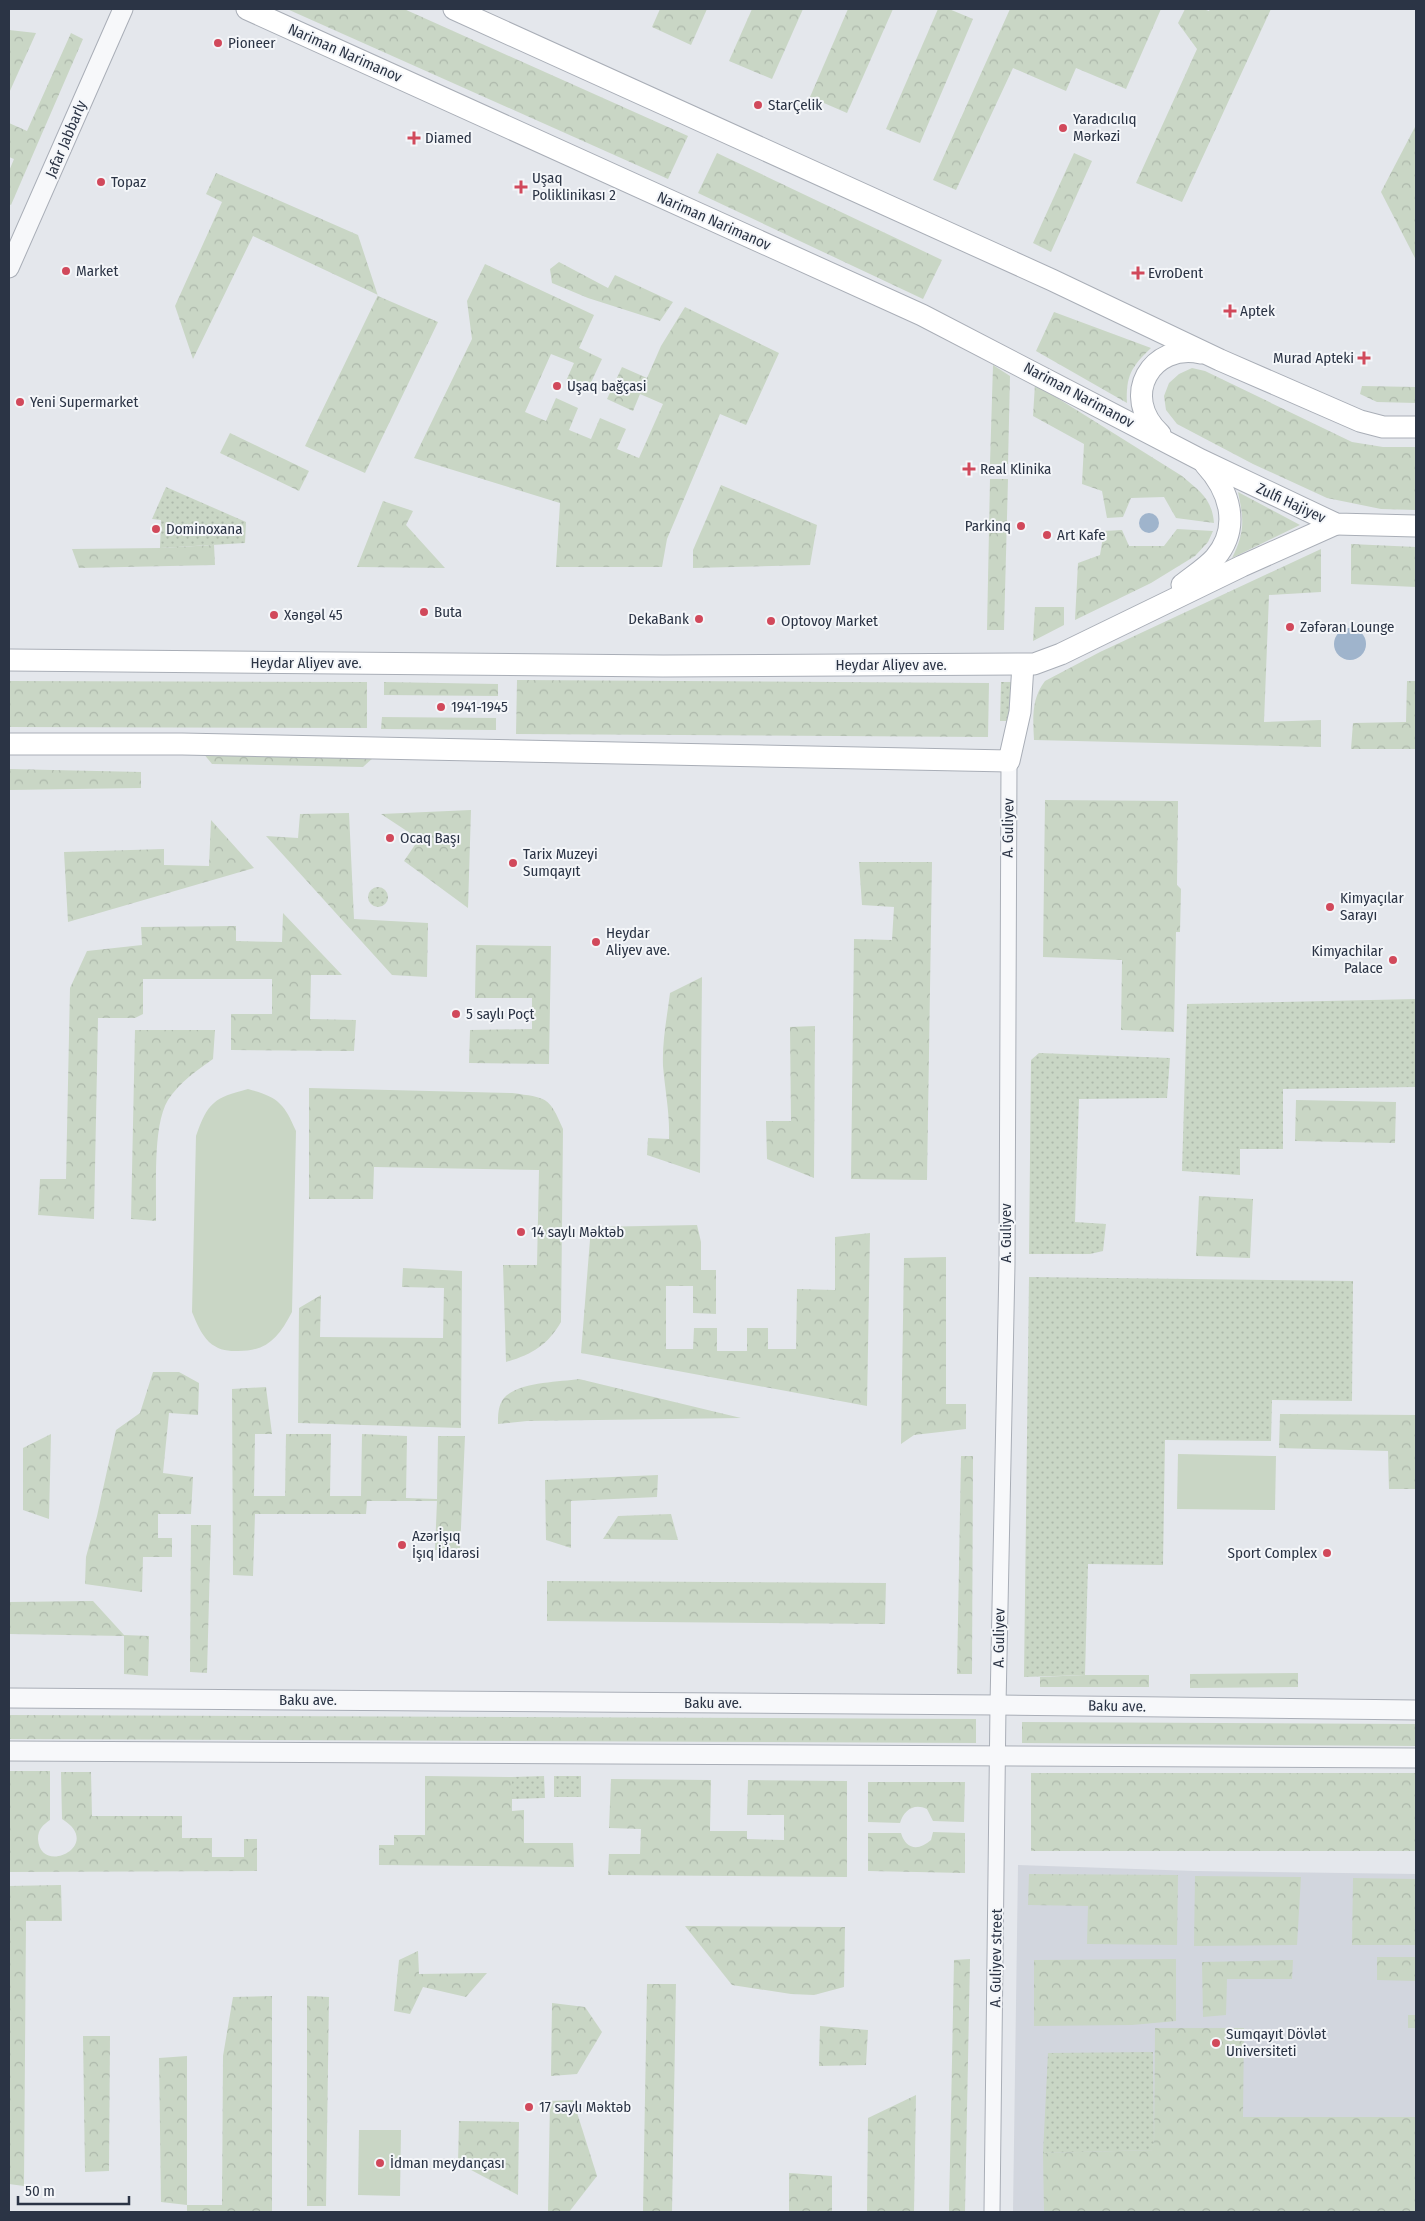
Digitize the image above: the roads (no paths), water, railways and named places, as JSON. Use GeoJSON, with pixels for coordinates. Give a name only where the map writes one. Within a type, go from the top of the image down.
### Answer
{"type":"FeatureCollection","features":[{"type":"Feature","properties":{"kind":"main road","name":"Nariman Narimanov"},"geometry":{"type":"LineString","coordinates":[[247,9],[922,315],[1174,446]]}},
{"type":"Feature","properties":{"kind":"main road"},"geometry":{"type":"LineString","coordinates":[[454,9],[1052,280],[1220,360],[1366,424],[1382,427],[1416,427]]}},
{"type":"Feature","properties":{"kind":"main road"},"geometry":{"type":"LineString","coordinates":[[1174,446],[1150,425],[1144,413],[1140,393],[1150,371],[1172,354],[1187,351],[1220,360]]}},
{"type":"Feature","properties":{"kind":"main road","name":"Zulfi Hajiyev"},"geometry":{"type":"LineString","coordinates":[[1174,446],[1336,524],[1416,526]]}},
{"type":"Feature","properties":{"kind":"main road"},"geometry":{"type":"LineString","coordinates":[[1148,611],[1214,559],[1227,536],[1231,511],[1228,499],[1213,474],[1201,460]]}},
{"type":"Feature","properties":{"kind":"main road"},"geometry":{"type":"LineString","coordinates":[[1148,611],[1336,524]]}},
{"type":"Feature","properties":{"kind":"main road","name":"Heydar Aliyev ave."},"geometry":{"type":"LineString","coordinates":[[9,660],[653,666],[1022,665],[1034,664],[1052,658],[1148,611]]}},
{"type":"Feature","properties":{"kind":"main road"},"geometry":{"type":"LineString","coordinates":[[9,744],[182,744],[1009,761],[1020,712],[1022,665]]}},
{"type":"Feature","properties":{"kind":"street","name":"Jafar Jabbarly"},"geometry":{"type":"LineString","coordinates":[[9,268],[123,9]]}},
{"type":"Feature","properties":{"kind":"street","name":"A. Guliyev"},"geometry":{"type":"LineString","coordinates":[[998,1705],[1007,1264],[1009,761]]}},
{"type":"Feature","properties":{"kind":"street","name":"Baku ave."},"geometry":{"type":"LineString","coordinates":[[9,1698],[1416,1710]]}},
{"type":"Feature","properties":{"kind":"street","name":"A. Guliyev street"},"geometry":{"type":"LineString","coordinates":[[992,2212],[998,1705]]}},
{"type":"Feature","properties":{"kind":"street"},"geometry":{"type":"LineString","coordinates":[[9,1751],[1416,1758]]}},
{"type":"Feature","properties":{"kind":"water"},"geometry":{"type":"Polygon","coordinates":[[[1145,513],[1153,513],[1159,519],[1159,527],[1153,533],[1145,533],[1139,527],[1139,519],[1145,513]]]}},
{"type":"Feature","properties":{"kind":"water"},"geometry":{"type":"Polygon","coordinates":[[[1350,628],[1356,629],[1361,633],[1365,638],[1365,650],[1361,655],[1356,659],[1350,660],[1344,659],[1339,655],[1335,650],[1334,644],[1335,638],[1339,633],[1344,629],[1350,628]]]}},
{"type":"Feature","properties":{"kind":"place","name":"Pioneer"},"geometry":{"type":"Point","coordinates":[218,43]}},
{"type":"Feature","properties":{"kind":"place","name":"StarÇelik"},"geometry":{"type":"Point","coordinates":[758,105]}},
{"type":"Feature","properties":{"kind":"place","name":"Yaradıcılıq Mərkəzi"},"geometry":{"type":"Point","coordinates":[1063,128]}},
{"type":"Feature","properties":{"kind":"place","name":"Diamed"},"geometry":{"type":"Point","coordinates":[414,138]}},
{"type":"Feature","properties":{"kind":"place","name":"Topaz"},"geometry":{"type":"Point","coordinates":[101,182]}},
{"type":"Feature","properties":{"kind":"place","name":"Uşaq Poliklinikası 2"},"geometry":{"type":"Point","coordinates":[521,187]}},
{"type":"Feature","properties":{"kind":"place","name":"Market"},"geometry":{"type":"Point","coordinates":[66,271]}},
{"type":"Feature","properties":{"kind":"place","name":"EvroDent"},"geometry":{"type":"Point","coordinates":[1138,273]}},
{"type":"Feature","properties":{"kind":"place","name":"Aptek"},"geometry":{"type":"Point","coordinates":[1230,311]}},
{"type":"Feature","properties":{"kind":"place","name":"Murad Apteki"},"geometry":{"type":"Point","coordinates":[1364,358]}},
{"type":"Feature","properties":{"kind":"place","name":"Uşaq bağçasi"},"geometry":{"type":"Point","coordinates":[557,386]}},
{"type":"Feature","properties":{"kind":"place","name":"Yeni Supermarket"},"geometry":{"type":"Point","coordinates":[20,402]}},
{"type":"Feature","properties":{"kind":"place","name":"Real Klinika"},"geometry":{"type":"Point","coordinates":[969,469]}},
{"type":"Feature","properties":{"kind":"place","name":"Parkinq"},"geometry":{"type":"Point","coordinates":[1021,526]}},
{"type":"Feature","properties":{"kind":"place","name":"Dominoxana"},"geometry":{"type":"Point","coordinates":[156,529]}},
{"type":"Feature","properties":{"kind":"place","name":"Art Kafe"},"geometry":{"type":"Point","coordinates":[1047,535]}},
{"type":"Feature","properties":{"kind":"place","name":"Buta"},"geometry":{"type":"Point","coordinates":[424,612]}},
{"type":"Feature","properties":{"kind":"place","name":"Xәngәl 45"},"geometry":{"type":"Point","coordinates":[274,615]}},
{"type":"Feature","properties":{"kind":"place","name":"DekaBank"},"geometry":{"type":"Point","coordinates":[699,619]}},
{"type":"Feature","properties":{"kind":"place","name":"Optovoy Market"},"geometry":{"type":"Point","coordinates":[771,621]}},
{"type":"Feature","properties":{"kind":"place","name":"Zәfәran Lounge"},"geometry":{"type":"Point","coordinates":[1290,627]}},
{"type":"Feature","properties":{"kind":"place","name":"1941-1945"},"geometry":{"type":"Point","coordinates":[441,707]}},
{"type":"Feature","properties":{"kind":"place","name":"Ocaq Başı"},"geometry":{"type":"Point","coordinates":[390,838]}},
{"type":"Feature","properties":{"kind":"place","name":"Tarix Muzeyi Sumqayıt"},"geometry":{"type":"Point","coordinates":[513,863]}},
{"type":"Feature","properties":{"kind":"place","name":"Kimyaçılar Sarayı"},"geometry":{"type":"Point","coordinates":[1330,907]}},
{"type":"Feature","properties":{"kind":"place","name":"Heydar Aliyev ave."},"geometry":{"type":"Point","coordinates":[596,942]}},
{"type":"Feature","properties":{"kind":"place","name":"Kimyachilar Palace"},"geometry":{"type":"Point","coordinates":[1393,960]}},
{"type":"Feature","properties":{"kind":"place","name":"5 saylı Poçt"},"geometry":{"type":"Point","coordinates":[456,1014]}},
{"type":"Feature","properties":{"kind":"place","name":"14 saylı Məktəb"},"geometry":{"type":"Point","coordinates":[521,1232]}},
{"type":"Feature","properties":{"kind":"place","name":"Azərİşıq İşıq İdarəsi"},"geometry":{"type":"Point","coordinates":[402,1545]}},
{"type":"Feature","properties":{"kind":"place","name":"Sport Complex"},"geometry":{"type":"Point","coordinates":[1327,1553]}},
{"type":"Feature","properties":{"kind":"place","name":"Sumqayıt Dövlət Universiteti"},"geometry":{"type":"Point","coordinates":[1216,2043]}},
{"type":"Feature","properties":{"kind":"place","name":"17 saylı Məktəb"},"geometry":{"type":"Point","coordinates":[529,2107]}},
{"type":"Feature","properties":{"kind":"place","name":"İdman meydançası"},"geometry":{"type":"Point","coordinates":[380,2163]}}]}
